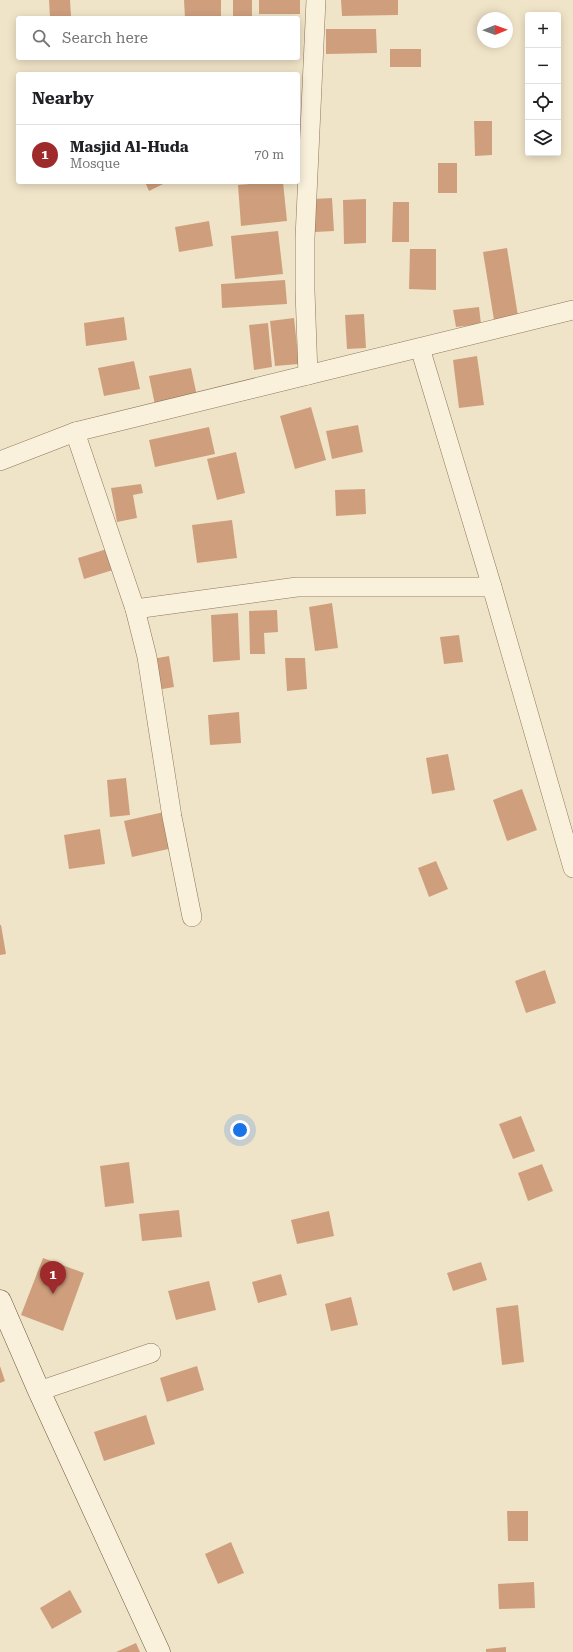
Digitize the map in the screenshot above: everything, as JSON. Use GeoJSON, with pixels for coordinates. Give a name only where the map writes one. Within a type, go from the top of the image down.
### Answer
{"type":"FeatureCollection","features":[{"type":"Feature","properties":{"kind":"street"},"geometry":{"type":"LineString","coordinates":[[308,375],[304,292],[305,238],[316,0]]}},
{"type":"Feature","properties":{"kind":"street"},"geometry":{"type":"LineString","coordinates":[[0,461],[75,432],[573,310]]}},
{"type":"Feature","properties":{"kind":"street"},"geometry":{"type":"LineString","coordinates":[[420,348],[492,587],[573,868]]}},
{"type":"Feature","properties":{"kind":"street"},"geometry":{"type":"LineString","coordinates":[[75,432],[135,609],[147,657],[172,817],[192,917]]}},
{"type":"Feature","properties":{"kind":"street"},"geometry":{"type":"LineString","coordinates":[[135,609],[297,587],[492,587]]}},
{"type":"Feature","properties":{"kind":"street"},"geometry":{"type":"LineString","coordinates":[[0,1301],[39,1391],[159,1652]]}},
{"type":"Feature","properties":{"kind":"street"},"geometry":{"type":"LineString","coordinates":[[39,1391],[151,1353]]}},
{"type":"Feature","properties":{"kind":"building"},"geometry":{"type":"Polygon","coordinates":[[[49,0],[70,0],[71,16],[50,16],[49,0]]]}},
{"type":"Feature","properties":{"kind":"building"},"geometry":{"type":"Polygon","coordinates":[[[184,0],[221,0],[221,16],[185,16],[184,0]]]}},
{"type":"Feature","properties":{"kind":"building"},"geometry":{"type":"Polygon","coordinates":[[[233,0],[252,0],[252,16],[233,16],[233,0]]]}},
{"type":"Feature","properties":{"kind":"building"},"geometry":{"type":"Polygon","coordinates":[[[259,0],[300,0],[300,14],[259,14],[259,0]]]}},
{"type":"Feature","properties":{"kind":"building"},"geometry":{"type":"Polygon","coordinates":[[[341,0],[398,0],[398,15],[342,16],[341,0]]]}},
{"type":"Feature","properties":{"kind":"building"},"geometry":{"type":"Polygon","coordinates":[[[326,29],[376,29],[377,53],[326,54],[326,29]]]}},
{"type":"Feature","properties":{"kind":"building"},"geometry":{"type":"Polygon","coordinates":[[[390,49],[421,49],[421,67],[390,67],[390,49]]]}},
{"type":"Feature","properties":{"kind":"building"},"geometry":{"type":"Polygon","coordinates":[[[474,121],[492,121],[492,155],[475,156],[474,121]]]}},
{"type":"Feature","properties":{"kind":"building"},"geometry":{"type":"Polygon","coordinates":[[[438,163],[457,163],[457,193],[438,193],[438,163]]]}},
{"type":"Feature","properties":{"kind":"building"},"geometry":{"type":"Polygon","coordinates":[[[146,184],[163,184],[149,191],[146,184]]]}},
{"type":"Feature","properties":{"kind":"building"},"geometry":{"type":"Polygon","coordinates":[[[283,184],[287,221],[241,226],[238,185],[283,184]]]}},
{"type":"Feature","properties":{"kind":"building"},"geometry":{"type":"Polygon","coordinates":[[[332,198],[334,231],[315,232],[313,199],[332,198]]]}},
{"type":"Feature","properties":{"kind":"building"},"geometry":{"type":"Polygon","coordinates":[[[366,199],[366,243],[344,244],[343,200],[366,199]]]}},
{"type":"Feature","properties":{"kind":"building"},"geometry":{"type":"Polygon","coordinates":[[[393,202],[409,202],[409,242],[392,242],[393,202]]]}},
{"type":"Feature","properties":{"kind":"building"},"geometry":{"type":"Polygon","coordinates":[[[209,221],[213,246],[179,252],[175,227],[209,221]]]}},
{"type":"Feature","properties":{"kind":"building"},"geometry":{"type":"Polygon","coordinates":[[[278,231],[283,274],[235,279],[231,236],[278,231]]]}},
{"type":"Feature","properties":{"kind":"building"},"geometry":{"type":"Polygon","coordinates":[[[507,248],[518,316],[494,320],[483,252],[507,248]]]}},
{"type":"Feature","properties":{"kind":"building"},"geometry":{"type":"Polygon","coordinates":[[[410,249],[436,249],[436,290],[409,289],[410,249]]]}},
{"type":"Feature","properties":{"kind":"building"},"geometry":{"type":"Polygon","coordinates":[[[285,280],[287,304],[222,308],[221,284],[285,280]]]}},
{"type":"Feature","properties":{"kind":"building"},"geometry":{"type":"Polygon","coordinates":[[[479,307],[481,324],[456,327],[453,310],[479,307]]]}},
{"type":"Feature","properties":{"kind":"building"},"geometry":{"type":"Polygon","coordinates":[[[364,314],[366,348],[347,349],[345,315],[364,314]]]}},
{"type":"Feature","properties":{"kind":"building"},"geometry":{"type":"Polygon","coordinates":[[[124,317],[127,340],[86,346],[84,323],[124,317]]]}},
{"type":"Feature","properties":{"kind":"building"},"geometry":{"type":"Polygon","coordinates":[[[294,318],[299,364],[275,366],[270,321],[294,318]]]}},
{"type":"Feature","properties":{"kind":"building"},"geometry":{"type":"Polygon","coordinates":[[[268,323],[272,367],[254,370],[249,325],[268,323]]]}},
{"type":"Feature","properties":{"kind":"building"},"geometry":{"type":"Polygon","coordinates":[[[477,356],[484,405],[459,408],[453,360],[477,356]]]}},
{"type":"Feature","properties":{"kind":"building"},"geometry":{"type":"Polygon","coordinates":[[[134,361],[140,389],[104,396],[98,368],[134,361]]]}},
{"type":"Feature","properties":{"kind":"building"},"geometry":{"type":"Polygon","coordinates":[[[191,368],[197,396],[155,405],[149,376],[191,368]]]}},
{"type":"Feature","properties":{"kind":"building"},"geometry":{"type":"Polygon","coordinates":[[[311,407],[326,460],[295,469],[280,416],[311,407]]]}},
{"type":"Feature","properties":{"kind":"building"},"geometry":{"type":"Polygon","coordinates":[[[358,425],[363,452],[332,459],[326,431],[358,425]]]}},
{"type":"Feature","properties":{"kind":"building"},"geometry":{"type":"Polygon","coordinates":[[[209,427],[215,454],[155,467],[149,440],[209,427]]]}},
{"type":"Feature","properties":{"kind":"building"},"geometry":{"type":"Polygon","coordinates":[[[236,452],[245,493],[217,500],[207,459],[236,452]]]}},
{"type":"Feature","properties":{"kind":"building"},"geometry":{"type":"Polygon","coordinates":[[[141,484],[143,493],[133,495],[137,518],[117,522],[111,488],[141,484]]]}},
{"type":"Feature","properties":{"kind":"building"},"geometry":{"type":"Polygon","coordinates":[[[365,489],[366,514],[336,516],[335,490],[365,489]]]}},
{"type":"Feature","properties":{"kind":"building"},"geometry":{"type":"Polygon","coordinates":[[[232,520],[237,558],[197,563],[192,525],[232,520]]]}},
{"type":"Feature","properties":{"kind":"building"},"geometry":{"type":"Polygon","coordinates":[[[107,549],[113,570],[84,579],[78,558],[107,549]]]}},
{"type":"Feature","properties":{"kind":"building"},"geometry":{"type":"Polygon","coordinates":[[[332,603],[338,648],[315,651],[309,607],[332,603]]]}},
{"type":"Feature","properties":{"kind":"building"},"geometry":{"type":"Polygon","coordinates":[[[277,610],[278,632],[264,633],[265,654],[250,654],[249,611],[277,610]]]}},
{"type":"Feature","properties":{"kind":"building"},"geometry":{"type":"Polygon","coordinates":[[[238,613],[240,660],[213,662],[211,615],[238,613]]]}},
{"type":"Feature","properties":{"kind":"building"},"geometry":{"type":"Polygon","coordinates":[[[459,635],[463,662],[444,664],[440,637],[459,635]]]}},
{"type":"Feature","properties":{"kind":"building"},"geometry":{"type":"Polygon","coordinates":[[[169,656],[174,687],[157,690],[152,659],[169,656]]]}},
{"type":"Feature","properties":{"kind":"building"},"geometry":{"type":"Polygon","coordinates":[[[285,658],[305,658],[307,689],[287,691],[285,658]]]}},
{"type":"Feature","properties":{"kind":"building"},"geometry":{"type":"Polygon","coordinates":[[[239,712],[241,743],[210,745],[208,715],[239,712]]]}},
{"type":"Feature","properties":{"kind":"building"},"geometry":{"type":"Polygon","coordinates":[[[448,754],[455,790],[432,794],[426,758],[448,754]]]}},
{"type":"Feature","properties":{"kind":"building"},"geometry":{"type":"Polygon","coordinates":[[[126,778],[130,815],[110,817],[107,780],[126,778]]]}},
{"type":"Feature","properties":{"kind":"building"},"geometry":{"type":"Polygon","coordinates":[[[522,789],[537,830],[507,841],[493,800],[522,789]]]}},
{"type":"Feature","properties":{"kind":"building"},"geometry":{"type":"Polygon","coordinates":[[[164,812],[173,848],[132,857],[124,821],[164,812]]]}},
{"type":"Feature","properties":{"kind":"building"},"geometry":{"type":"Polygon","coordinates":[[[100,829],[105,864],[69,869],[64,835],[100,829]]]}},
{"type":"Feature","properties":{"kind":"building"},"geometry":{"type":"Polygon","coordinates":[[[436,861],[448,889],[429,897],[418,868],[436,861]]]}},
{"type":"Feature","properties":{"kind":"building"},"geometry":{"type":"Polygon","coordinates":[[[0,925],[6,954],[0,955],[0,925]]]}},
{"type":"Feature","properties":{"kind":"building"},"geometry":{"type":"Polygon","coordinates":[[[545,970],[556,1003],[526,1013],[515,981],[545,970]]]}},
{"type":"Feature","properties":{"kind":"building"},"geometry":{"type":"Polygon","coordinates":[[[521,1116],[535,1151],[513,1159],[499,1124],[521,1116]]]}},
{"type":"Feature","properties":{"kind":"building"},"geometry":{"type":"Polygon","coordinates":[[[129,1162],[134,1203],[105,1207],[100,1166],[129,1162]]]}},
{"type":"Feature","properties":{"kind":"building"},"geometry":{"type":"Polygon","coordinates":[[[542,1164],[553,1191],[528,1201],[518,1173],[542,1164]]]}},
{"type":"Feature","properties":{"kind":"building"},"geometry":{"type":"Polygon","coordinates":[[[179,1210],[182,1237],[142,1241],[139,1214],[179,1210]]]}},
{"type":"Feature","properties":{"kind":"building"},"geometry":{"type":"Polygon","coordinates":[[[329,1211],[334,1236],[297,1244],[291,1220],[329,1211]]]}},
{"type":"Feature","properties":{"kind":"building"},"geometry":{"type":"Polygon","coordinates":[[[43,1258],[84,1273],[63,1331],[21,1315],[43,1258]]]}},
{"type":"Feature","properties":{"kind":"building"},"geometry":{"type":"Polygon","coordinates":[[[481,1262],[487,1280],[453,1291],[447,1273],[481,1262]]]}},
{"type":"Feature","properties":{"kind":"building"},"geometry":{"type":"Polygon","coordinates":[[[281,1274],[287,1295],[258,1303],[252,1282],[281,1274]]]}},
{"type":"Feature","properties":{"kind":"building"},"geometry":{"type":"Polygon","coordinates":[[[209,1281],[216,1310],[176,1320],[168,1291],[209,1281]]]}},
{"type":"Feature","properties":{"kind":"building"},"geometry":{"type":"Polygon","coordinates":[[[351,1297],[358,1325],[331,1331],[325,1304],[351,1297]]]}},
{"type":"Feature","properties":{"kind":"building"},"geometry":{"type":"Polygon","coordinates":[[[518,1305],[524,1362],[502,1365],[496,1308],[518,1305]]]}},
{"type":"Feature","properties":{"kind":"building"},"geometry":{"type":"Polygon","coordinates":[[[0,1366],[5,1381],[0,1383],[0,1366]]]}},
{"type":"Feature","properties":{"kind":"building"},"geometry":{"type":"Polygon","coordinates":[[[197,1366],[204,1390],[167,1402],[160,1378],[197,1366]]]}},
{"type":"Feature","properties":{"kind":"building"},"geometry":{"type":"Polygon","coordinates":[[[146,1415],[155,1444],[104,1461],[94,1432],[146,1415]]]}},
{"type":"Feature","properties":{"kind":"building"},"geometry":{"type":"Polygon","coordinates":[[[507,1511],[528,1511],[528,1541],[508,1541],[507,1511]]]}},
{"type":"Feature","properties":{"kind":"building"},"geometry":{"type":"Polygon","coordinates":[[[231,1542],[244,1573],[218,1584],[205,1554],[231,1542]]]}},
{"type":"Feature","properties":{"kind":"building"},"geometry":{"type":"Polygon","coordinates":[[[534,1582],[535,1608],[499,1609],[498,1584],[534,1582]]]}},
{"type":"Feature","properties":{"kind":"building"},"geometry":{"type":"Polygon","coordinates":[[[70,1590],[82,1612],[52,1629],[40,1608],[70,1590]]]}},
{"type":"Feature","properties":{"kind":"building"},"geometry":{"type":"Polygon","coordinates":[[[136,1643],[140,1652],[116,1652],[136,1643]]]}},
{"type":"Feature","properties":{"kind":"building"},"geometry":{"type":"Polygon","coordinates":[[[506,1647],[506,1652],[486,1652],[486,1649],[506,1647]]]}},
{"type":"Feature","properties":{"kind":"place","name":"Masjid Al-Huda"},"geometry":{"type":"Point","coordinates":[53,1294]}}]}
